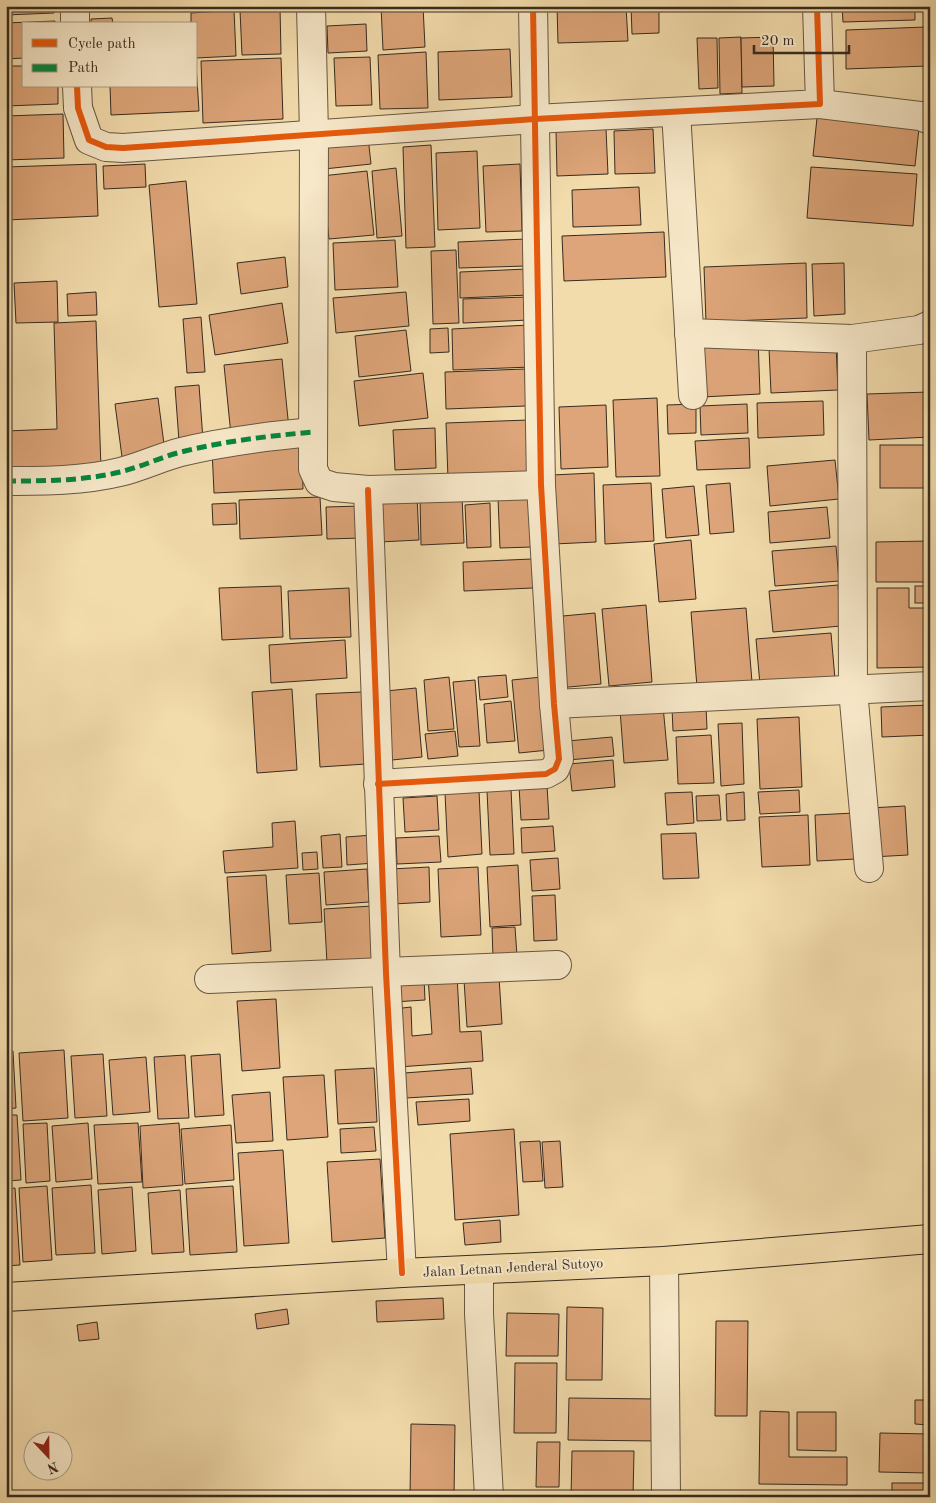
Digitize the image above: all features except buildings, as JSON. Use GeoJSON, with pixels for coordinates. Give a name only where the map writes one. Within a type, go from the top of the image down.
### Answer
{"type":"FeatureCollection","features":[{"type":"Feature","properties":{"kind":"main road","name":"Jalan Letnan Jenderal Sutoyo"},"geometry":{"type":"LineString","coordinates":[[6,1297],[402,1273],[664,1261],[930,1239]]}},
{"type":"Feature","properties":{"kind":"street"},"geometry":{"type":"LineString","coordinates":[[75,6],[75,22]]}},
{"type":"Feature","properties":{"kind":"street"},"geometry":{"type":"LineString","coordinates":[[310,6],[314,134],[313,469],[319,482],[334,487],[368,490],[541,485]]}},
{"type":"Feature","properties":{"kind":"street"},"geometry":{"type":"LineString","coordinates":[[378,784],[546,774],[555,769],[559,759],[541,485],[533,6]]}},
{"type":"Feature","properties":{"kind":"street"},"geometry":{"type":"LineString","coordinates":[[817,6],[820,104]]}},
{"type":"Feature","properties":{"kind":"street"},"geometry":{"type":"LineString","coordinates":[[77,88],[78,108],[89,140],[106,147],[123,148],[535,119],[820,104],[920,116],[930,120]]}},
{"type":"Feature","properties":{"kind":"street"},"geometry":{"type":"LineString","coordinates":[[676,112],[693,395]]}},
{"type":"Feature","properties":{"kind":"street"},"geometry":{"type":"LineString","coordinates":[[690,333],[852,339],[919,330],[930,325]]}},
{"type":"Feature","properties":{"kind":"street"},"geometry":{"type":"LineString","coordinates":[[852,339],[853,690],[868,868]]}},
{"type":"Feature","properties":{"kind":"street"},"geometry":{"type":"LineString","coordinates":[[6,482],[61,480],[120,472],[180,452],[250,438],[313,432]]}},
{"type":"Feature","properties":{"kind":"street"},"geometry":{"type":"LineString","coordinates":[[368,490],[386,973],[402,1273]]}},
{"type":"Feature","properties":{"kind":"street"},"geometry":{"type":"LineString","coordinates":[[554,704],[930,686]]}},
{"type":"Feature","properties":{"kind":"street"},"geometry":{"type":"LineString","coordinates":[[209,979],[386,973],[557,964]]}},
{"type":"Feature","properties":{"kind":"street"},"geometry":{"type":"LineString","coordinates":[[664,1261],[666,1497]]}},
{"type":"Feature","properties":{"kind":"street"},"geometry":{"type":"LineString","coordinates":[[478,1270],[488,1497]]}},
{"type":"Feature","properties":{"kind":"marked path"},"geometry":{"type":"LineString","coordinates":[[6,481],[63,480],[106,475],[197,448],[247,439],[313,432]]}},
{"type":"Feature","properties":{"kind":"cycle path"},"geometry":{"type":"LineString","coordinates":[[378,784],[546,774],[555,769],[559,759],[541,485],[533,6]]}},
{"type":"Feature","properties":{"kind":"cycle path"},"geometry":{"type":"LineString","coordinates":[[77,88],[78,108],[89,140],[106,147],[123,148],[535,119],[820,104],[817,6]]}},
{"type":"Feature","properties":{"kind":"cycle path"},"geometry":{"type":"LineString","coordinates":[[368,490],[386,973],[402,1273]]}}]}
